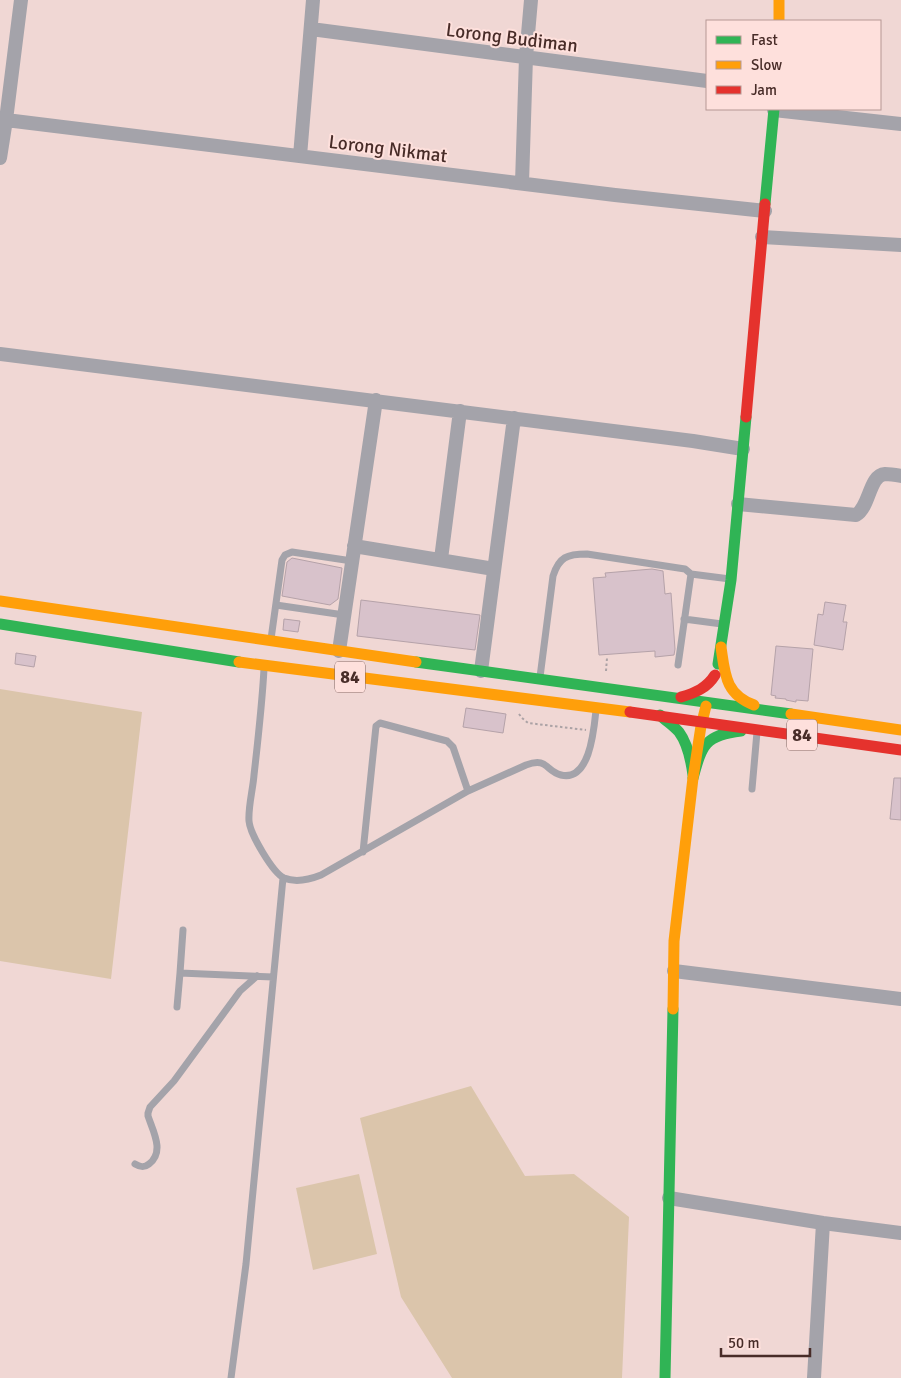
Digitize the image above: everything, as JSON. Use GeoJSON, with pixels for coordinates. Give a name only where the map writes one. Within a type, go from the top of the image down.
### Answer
{"type":"FeatureCollection","features":[{"type":"Feature","properties":{"kind":"main road"},"geometry":{"type":"LineString","coordinates":[[779,0],[779,20]]}},
{"type":"Feature","properties":{"kind":"main road"},"geometry":{"type":"LineString","coordinates":[[665,1378],[675,927],[693,778],[702,721],[721,647],[731,580],[774,110]]}},
{"type":"Feature","properties":{"kind":"main road","name":"84"},"geometry":{"type":"LineString","coordinates":[[0,601],[901,730]]}},
{"type":"Feature","properties":{"kind":"main road","name":"84"},"geometry":{"type":"LineString","coordinates":[[0,624],[265,666],[597,706],[901,750]]}},
{"type":"Feature","properties":{"kind":"main road"},"geometry":{"type":"LineString","coordinates":[[721,647],[726,680],[733,692],[745,702],[767,710]]}},
{"type":"Feature","properties":{"kind":"main road"},"geometry":{"type":"LineString","coordinates":[[678,698],[701,690],[710,683],[715,675]]}},
{"type":"Feature","properties":{"kind":"main road"},"geometry":{"type":"LineString","coordinates":[[660,715],[672,725],[687,746],[693,778]]}},
{"type":"Feature","properties":{"kind":"main road"},"geometry":{"type":"LineString","coordinates":[[693,778],[700,753],[705,744],[722,734],[756,729]]}},
{"type":"Feature","properties":{"kind":"street"},"geometry":{"type":"LineString","coordinates":[[0,158],[21,0]]}},
{"type":"Feature","properties":{"kind":"street"},"geometry":{"type":"LineString","coordinates":[[300,156],[313,0]]}},
{"type":"Feature","properties":{"kind":"street"},"geometry":{"type":"LineString","coordinates":[[522,184],[526,58],[531,0]]}},
{"type":"Feature","properties":{"kind":"street","name":"Lorong Budiman"},"geometry":{"type":"LineString","coordinates":[[311,29],[706,81]]}},
{"type":"Feature","properties":{"kind":"street"},"geometry":{"type":"LineString","coordinates":[[774,110],[901,124]]}},
{"type":"Feature","properties":{"kind":"street","name":"Lorong Nikmat"},"geometry":{"type":"LineString","coordinates":[[4,128],[300,156],[522,184],[765,211]]}},
{"type":"Feature","properties":{"kind":"street"},"geometry":{"type":"LineString","coordinates":[[762,237],[901,245]]}},
{"type":"Feature","properties":{"kind":"street"},"geometry":{"type":"LineString","coordinates":[[0,354],[376,400],[743,449]]}},
{"type":"Feature","properties":{"kind":"street"},"geometry":{"type":"LineString","coordinates":[[339,651],[376,400]]}},
{"type":"Feature","properties":{"kind":"street"},"geometry":{"type":"LineString","coordinates":[[441,560],[460,411]]}},
{"type":"Feature","properties":{"kind":"street"},"geometry":{"type":"LineString","coordinates":[[481,671],[514,418]]}},
{"type":"Feature","properties":{"kind":"street"},"geometry":{"type":"LineString","coordinates":[[738,504],[856,515],[863,510],[875,480],[879,476],[884,474],[901,476]]}},
{"type":"Feature","properties":{"kind":"street"},"geometry":{"type":"LineString","coordinates":[[354,546],[494,569]]}},
{"type":"Feature","properties":{"kind":"street"},"geometry":{"type":"LineString","coordinates":[[674,971],[901,999]]}},
{"type":"Feature","properties":{"kind":"street"},"geometry":{"type":"LineString","coordinates":[[669,1198],[823,1223],[901,1233]]}},
{"type":"Feature","properties":{"kind":"street"},"geometry":{"type":"LineString","coordinates":[[814,1378],[823,1223]]}},
{"type":"Feature","properties":{"kind":"lane"},"geometry":{"type":"LineString","coordinates":[[270,641],[283,557],[288,553],[352,561]]}},
{"type":"Feature","properties":{"kind":"lane"},"geometry":{"type":"LineString","coordinates":[[540,679],[553,576],[556,566],[564,558],[574,554],[587,554],[685,569],[691,574],[731,580]]}},
{"type":"Feature","properties":{"kind":"lane"},"geometry":{"type":"LineString","coordinates":[[678,665],[691,574]]}},
{"type":"Feature","properties":{"kind":"lane"},"geometry":{"type":"LineString","coordinates":[[276,605],[344,615]]}},
{"type":"Feature","properties":{"kind":"lane"},"geometry":{"type":"LineString","coordinates":[[684,619],[724,625]]}},
{"type":"Feature","properties":{"kind":"lane"},"geometry":{"type":"LineString","coordinates":[[265,666],[249,820],[254,839],[272,865],[283,878],[294,880],[312,879],[321,875],[468,791],[534,762],[540,762],[562,775],[570,775],[579,771],[584,766],[594,731],[597,706]]}},
{"type":"Feature","properties":{"kind":"lane"},"geometry":{"type":"LineString","coordinates":[[363,852],[376,726],[378,723],[447,740],[452,747],[468,791]]}},
{"type":"Feature","properties":{"kind":"lane"},"geometry":{"type":"LineString","coordinates":[[752,789],[756,729]]}},
{"type":"Feature","properties":{"kind":"lane"},"geometry":{"type":"LineString","coordinates":[[231,1378],[246,1264],[283,878]]}},
{"type":"Feature","properties":{"kind":"lane"},"geometry":{"type":"LineString","coordinates":[[177,1006],[183,930]]}},
{"type":"Feature","properties":{"kind":"lane"},"geometry":{"type":"LineString","coordinates":[[180,972],[273,977]]}},
{"type":"Feature","properties":{"kind":"lane"},"geometry":{"type":"LineString","coordinates":[[135,1164],[140,1167],[145,1166],[153,1160],[158,1152],[157,1141],[148,1116],[150,1107],[174,1082],[240,991],[258,976]]}},
{"type":"Feature","properties":{"kind":"path"},"geometry":{"type":"LineString","coordinates":[[520,697],[518,711],[528,723],[594,731]]}},
{"type":"Feature","properties":{"kind":"shaded area"},"geometry":{"type":"Polygon","coordinates":[[[0,689],[142,712],[111,979],[0,961],[0,689]]]}},
{"type":"Feature","properties":{"kind":"shaded area"},"geometry":{"type":"Polygon","coordinates":[[[471,1086],[525,1176],[574,1174],[629,1217],[622,1378],[452,1378],[401,1297],[360,1118],[471,1086]]]}},
{"type":"Feature","properties":{"kind":"shaded area"},"geometry":{"type":"Polygon","coordinates":[[[359,1174],[377,1254],[313,1270],[296,1188],[359,1174]]]}},
{"type":"Feature","properties":{"kind":"building"},"geometry":{"type":"Polygon","coordinates":[[[292,558],[342,568],[338,599],[330,605],[282,596],[287,562],[292,558]]]}},
{"type":"Feature","properties":{"kind":"building"},"geometry":{"type":"Polygon","coordinates":[[[652,569],[663,571],[665,594],[671,593],[674,655],[655,657],[655,651],[599,655],[593,578],[606,577],[605,573],[652,569]]]}},
{"type":"Feature","properties":{"kind":"building"},"geometry":{"type":"Polygon","coordinates":[[[361,600],[480,615],[475,650],[357,636],[361,600]]]}},
{"type":"Feature","properties":{"kind":"building"},"geometry":{"type":"Polygon","coordinates":[[[825,602],[846,605],[843,622],[847,622],[843,650],[814,645],[818,614],[823,615],[825,602]]]}},
{"type":"Feature","properties":{"kind":"building"},"geometry":{"type":"Polygon","coordinates":[[[284,619],[300,621],[298,632],[283,630],[284,619]]]}},
{"type":"Feature","properties":{"kind":"building"},"geometry":{"type":"Polygon","coordinates":[[[776,646],[813,649],[808,701],[796,700],[796,702],[775,698],[776,696],[771,695],[776,646]]]}},
{"type":"Feature","properties":{"kind":"building"},"geometry":{"type":"Polygon","coordinates":[[[16,653],[36,656],[34,667],[15,664],[16,653]]]}},
{"type":"Feature","properties":{"kind":"building"},"geometry":{"type":"Polygon","coordinates":[[[466,708],[506,714],[503,733],[463,727],[466,708]]]}},
{"type":"Feature","properties":{"kind":"building"},"geometry":{"type":"Polygon","coordinates":[[[894,778],[901,778],[901,820],[890,819],[894,778]]]}},
{"type":"Feature","properties":{"kind":"traffic: fast"},"geometry":{"type":"LineString","coordinates":[[765,204],[774,110]]}},
{"type":"Feature","properties":{"kind":"traffic: fast"},"geometry":{"type":"LineString","coordinates":[[718,664],[731,580],[746,417]]}},
{"type":"Feature","properties":{"kind":"traffic: fast"},"geometry":{"type":"LineString","coordinates":[[0,624],[239,662]]}},
{"type":"Feature","properties":{"kind":"traffic: fast"},"geometry":{"type":"LineString","coordinates":[[416,662],[791,714]]}},
{"type":"Feature","properties":{"kind":"traffic: fast"},"geometry":{"type":"LineString","coordinates":[[660,715],[677,730],[685,742],[689,752],[693,775]]}},
{"type":"Feature","properties":{"kind":"traffic: fast"},"geometry":{"type":"LineString","coordinates":[[693,778],[699,757],[712,739],[720,735],[741,731]]}},
{"type":"Feature","properties":{"kind":"traffic: fast"},"geometry":{"type":"LineString","coordinates":[[665,1378],[673,1009]]}},
{"type":"Feature","properties":{"kind":"traffic: slow"},"geometry":{"type":"LineString","coordinates":[[779,0],[779,20]]}},
{"type":"Feature","properties":{"kind":"traffic: slow"},"geometry":{"type":"LineString","coordinates":[[0,601],[416,662]]}},
{"type":"Feature","properties":{"kind":"traffic: slow"},"geometry":{"type":"LineString","coordinates":[[721,647],[728,682],[737,695],[754,705]]}},
{"type":"Feature","properties":{"kind":"traffic: slow"},"geometry":{"type":"LineString","coordinates":[[239,662],[630,712]]}},
{"type":"Feature","properties":{"kind":"traffic: slow"},"geometry":{"type":"LineString","coordinates":[[673,1009],[674,941],[693,778],[706,706]]}},
{"type":"Feature","properties":{"kind":"traffic: slow"},"geometry":{"type":"LineString","coordinates":[[791,714],[901,730]]}},
{"type":"Feature","properties":{"kind":"traffic: jam"},"geometry":{"type":"LineString","coordinates":[[746,417],[765,204]]}},
{"type":"Feature","properties":{"kind":"traffic: jam"},"geometry":{"type":"LineString","coordinates":[[681,697],[700,689],[715,675]]}},
{"type":"Feature","properties":{"kind":"traffic: jam"},"geometry":{"type":"LineString","coordinates":[[630,712],[901,750]]}}]}
